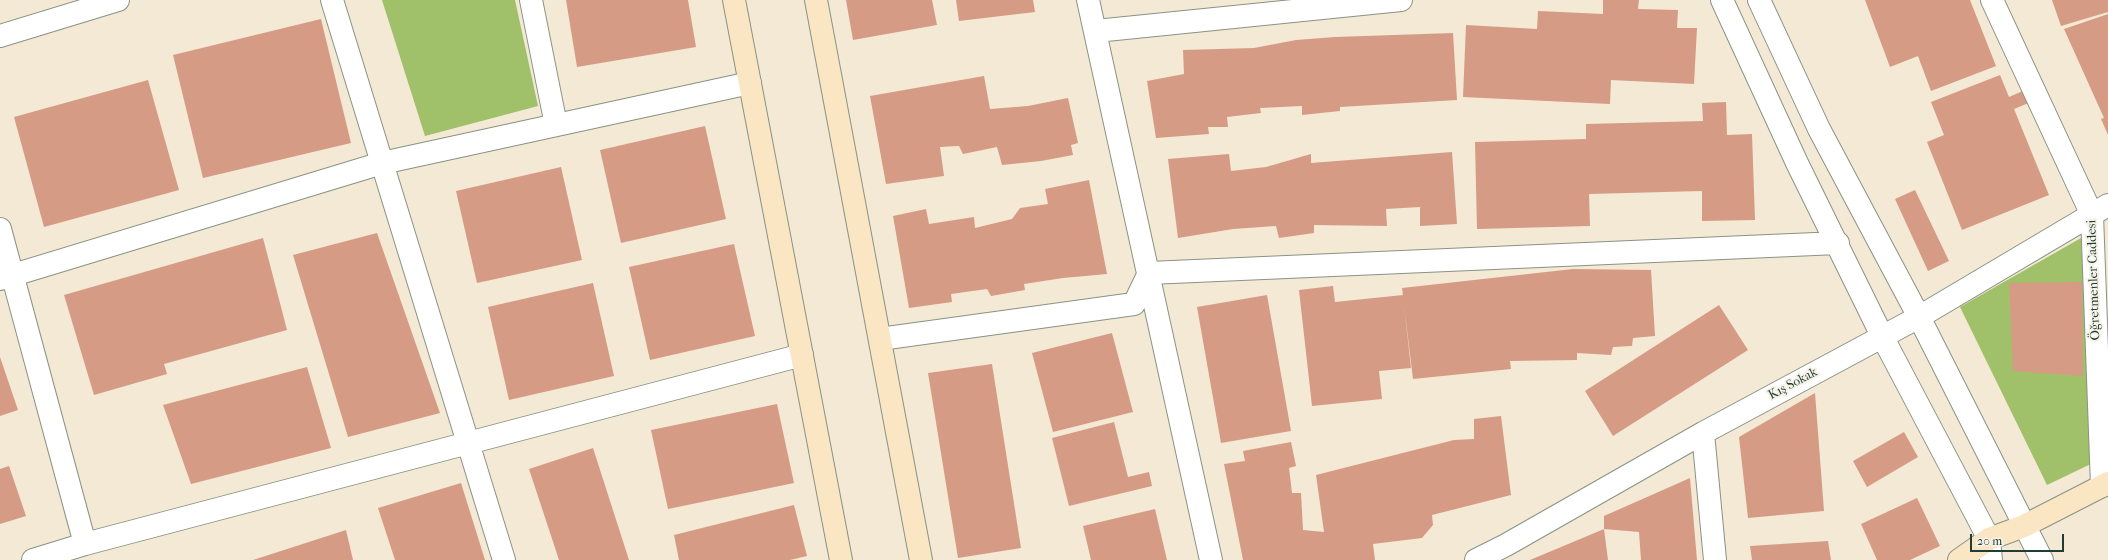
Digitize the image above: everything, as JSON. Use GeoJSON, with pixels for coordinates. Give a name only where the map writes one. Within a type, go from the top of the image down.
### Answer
{"type":"FeatureCollection","features":[{"type":"Feature","properties":{"kind":"street"},"geometry":{"type":"LineString","coordinates":[[0,36],[118,0]]}},
{"type":"Feature","properties":{"kind":"street"},"geometry":{"type":"LineString","coordinates":[[332,0],[504,560]]}},
{"type":"Feature","properties":{"kind":"street"},"geometry":{"type":"LineString","coordinates":[[531,0],[556,125]]}},
{"type":"Feature","properties":{"kind":"street"},"geometry":{"type":"LineString","coordinates":[[734,0],[841,560]]}},
{"type":"Feature","properties":{"kind":"street"},"geometry":{"type":"LineString","coordinates":[[816,0],[921,560]]}},
{"type":"Feature","properties":{"kind":"street"},"geometry":{"type":"LineString","coordinates":[[1088,0],[1211,560]]}},
{"type":"Feature","properties":{"kind":"street"},"geometry":{"type":"LineString","coordinates":[[1096,31],[1400,0]]}},
{"type":"Feature","properties":{"kind":"street"},"geometry":{"type":"LineString","coordinates":[[1722,0],[1797,163],[1990,550]]}},
{"type":"Feature","properties":{"kind":"street"},"geometry":{"type":"LineString","coordinates":[[1758,0],[1819,129],[1919,318],[2042,560]]}},
{"type":"Feature","properties":{"kind":"street","name":"Öğretmenler Caddesi"},"geometry":{"type":"LineString","coordinates":[[1992,0],[2100,210],[2105,484]]}},
{"type":"Feature","properties":{"kind":"street"},"geometry":{"type":"LineString","coordinates":[[6,277],[382,163],[750,83]]}},
{"type":"Feature","properties":{"kind":"street","name":"Kış Sokak"},"geometry":{"type":"LineString","coordinates":[[1476,560],[1506,552],[1703,433],[1882,336],[1919,318],[2100,210]]}},
{"type":"Feature","properties":{"kind":"street"},"geometry":{"type":"LineString","coordinates":[[0,229],[6,277],[85,544]]}},
{"type":"Feature","properties":{"kind":"street"},"geometry":{"type":"LineString","coordinates":[[1149,273],[1838,243]]}},
{"type":"Feature","properties":{"kind":"street"},"geometry":{"type":"LineString","coordinates":[[880,339],[1134,304],[1149,273]]}},
{"type":"Feature","properties":{"kind":"street"},"geometry":{"type":"LineString","coordinates":[[33,560],[85,544],[802,354]]}},
{"type":"Feature","properties":{"kind":"street"},"geometry":{"type":"LineString","coordinates":[[1703,433],[1715,560]]}},
{"type":"Feature","properties":{"kind":"street"},"geometry":{"type":"LineString","coordinates":[[1959,560],[1990,550],[2024,526],[2105,484]]}},
{"type":"Feature","properties":{"kind":"green space"},"geometry":{"type":"Polygon","coordinates":[[[382,0],[515,0],[538,106],[425,136],[382,0]]]}},
{"type":"Feature","properties":{"kind":"green space"},"geometry":{"type":"Polygon","coordinates":[[[2081,238],[2095,462],[2047,485],[1960,307],[2081,238]]]}},
{"type":"Feature","properties":{"kind":"building"},"geometry":{"type":"Polygon","coordinates":[[[566,0],[688,0],[696,47],[577,67],[566,0]]]}},
{"type":"Feature","properties":{"kind":"building"},"geometry":{"type":"Polygon","coordinates":[[[846,0],[932,0],[937,25],[853,40],[846,0]]]}},
{"type":"Feature","properties":{"kind":"building"},"geometry":{"type":"Polygon","coordinates":[[[956,0],[1033,0],[1035,12],[959,21],[956,0]]]}},
{"type":"Feature","properties":{"kind":"building"},"geometry":{"type":"Polygon","coordinates":[[[1603,0],[1639,0],[1638,9],[1678,10],[1677,28],[1697,28],[1694,84],[1611,80],[1610,104],[1463,97],[1466,25],[1537,29],[1538,11],[1603,14],[1603,0]]]}},
{"type":"Feature","properties":{"kind":"building"},"geometry":{"type":"Polygon","coordinates":[[[1865,0],[1970,0],[1996,66],[1931,91],[1918,56],[1890,67],[1865,0]]]}},
{"type":"Feature","properties":{"kind":"building"},"geometry":{"type":"Polygon","coordinates":[[[2052,0],[2108,0],[2108,12],[2061,26],[2052,0]]]}},
{"type":"Feature","properties":{"kind":"building"},"geometry":{"type":"Polygon","coordinates":[[[2108,14],[2108,135],[2101,119],[2104,118],[2064,29],[2108,14]]]}},
{"type":"Feature","properties":{"kind":"building"},"geometry":{"type":"Polygon","coordinates":[[[321,19],[351,143],[203,178],[173,55],[321,19]]]}},
{"type":"Feature","properties":{"kind":"building"},"geometry":{"type":"Polygon","coordinates":[[[1453,33],[1457,100],[1340,107],[1340,111],[1302,115],[1302,106],[1260,108],[1261,113],[1227,117],[1228,127],[1208,127],[1209,134],[1156,138],[1147,81],[1184,74],[1183,50],[1254,48],[1296,40],[1335,37],[1453,33]]]}},
{"type":"Feature","properties":{"kind":"building"},"geometry":{"type":"Polygon","coordinates":[[[2000,75],[2009,97],[2025,90],[2031,102],[2014,109],[2049,195],[1962,230],[1927,142],[1944,135],[1931,102],[2000,75]]]}},
{"type":"Feature","properties":{"kind":"building"},"geometry":{"type":"Polygon","coordinates":[[[984,76],[990,109],[1028,106],[1068,98],[1078,143],[1071,145],[1073,155],[1041,161],[1002,165],[997,147],[963,154],[959,146],[940,147],[944,176],[886,184],[870,96],[984,76]]]}},
{"type":"Feature","properties":{"kind":"building"},"geometry":{"type":"Polygon","coordinates":[[[148,80],[179,190],[44,227],[14,117],[148,80]]]}},
{"type":"Feature","properties":{"kind":"building"},"geometry":{"type":"Polygon","coordinates":[[[1726,102],[1727,135],[1752,134],[1755,220],[1702,221],[1702,191],[1589,194],[1590,226],[1477,229],[1475,142],[1586,139],[1586,124],[1703,121],[1702,103],[1726,102]]]}},
{"type":"Feature","properties":{"kind":"building"},"geometry":{"type":"Polygon","coordinates":[[[705,126],[726,219],[621,243],[600,150],[705,126]]]}},
{"type":"Feature","properties":{"kind":"building"},"geometry":{"type":"Polygon","coordinates":[[[1452,152],[1457,224],[1420,226],[1420,207],[1386,209],[1387,226],[1314,225],[1314,233],[1279,238],[1276,226],[1233,229],[1178,238],[1168,159],[1229,154],[1231,171],[1266,167],[1311,154],[1311,163],[1452,152]]]}},
{"type":"Feature","properties":{"kind":"building"},"geometry":{"type":"Polygon","coordinates":[[[561,167],[582,260],[477,283],[456,191],[561,167]]]}},
{"type":"Feature","properties":{"kind":"building"},"geometry":{"type":"Polygon","coordinates":[[[1089,180],[1107,274],[1063,278],[1024,284],[1025,290],[991,296],[987,289],[951,294],[952,302],[909,308],[893,216],[926,209],[929,224],[974,217],[975,228],[1012,219],[1020,208],[1048,204],[1045,189],[1089,180]]]}},
{"type":"Feature","properties":{"kind":"building"},"geometry":{"type":"Polygon","coordinates":[[[1915,190],[1949,261],[1928,271],[1895,199],[1915,190]]]}},
{"type":"Feature","properties":{"kind":"building"},"geometry":{"type":"Polygon","coordinates":[[[377,233],[440,413],[348,437],[293,255],[377,233]]]}},
{"type":"Feature","properties":{"kind":"building"},"geometry":{"type":"Polygon","coordinates":[[[263,238],[287,330],[164,364],[167,374],[94,395],[64,295],[263,238]]]}},
{"type":"Feature","properties":{"kind":"building"},"geometry":{"type":"Polygon","coordinates":[[[734,244],[755,336],[650,360],[629,267],[734,244]]]}},
{"type":"Feature","properties":{"kind":"building"},"geometry":{"type":"Polygon","coordinates":[[[1573,269],[1651,270],[1655,336],[1633,338],[1632,346],[1613,347],[1611,355],[1577,353],[1577,360],[1510,361],[1511,369],[1413,379],[1404,305],[1411,368],[1379,371],[1382,399],[1312,406],[1299,290],[1333,286],[1335,302],[1403,295],[1402,288],[1573,269]]]}},
{"type":"Feature","properties":{"kind":"building"},"geometry":{"type":"Polygon","coordinates":[[[2082,282],[2083,376],[2013,371],[2009,283],[2082,282]]]}},
{"type":"Feature","properties":{"kind":"building"},"geometry":{"type":"Polygon","coordinates":[[[593,283],[614,376],[509,400],[488,307],[593,283]]]}},
{"type":"Feature","properties":{"kind":"building"},"geometry":{"type":"Polygon","coordinates":[[[1267,295],[1291,431],[1221,443],[1197,307],[1267,295]]]}},
{"type":"Feature","properties":{"kind":"building"},"geometry":{"type":"Polygon","coordinates":[[[1719,305],[1748,350],[1613,436],[1585,391],[1719,305]]]}},
{"type":"Feature","properties":{"kind":"building"},"geometry":{"type":"Polygon","coordinates":[[[1112,333],[1133,412],[1053,432],[1032,353],[1112,333]]]}},
{"type":"Feature","properties":{"kind":"building"},"geometry":{"type":"Polygon","coordinates":[[[0,357],[18,410],[0,416],[0,357]]]}},
{"type":"Feature","properties":{"kind":"building"},"geometry":{"type":"Polygon","coordinates":[[[992,364],[1021,548],[958,558],[928,373],[992,364]]]}},
{"type":"Feature","properties":{"kind":"building"},"geometry":{"type":"Polygon","coordinates":[[[307,367],[331,448],[191,484],[163,405],[307,367]]]}},
{"type":"Feature","properties":{"kind":"building"},"geometry":{"type":"Polygon","coordinates":[[[1815,393],[1824,511],[1748,518],[1739,437],[1815,393]]]}},
{"type":"Feature","properties":{"kind":"building"},"geometry":{"type":"Polygon","coordinates":[[[777,404],[794,483],[668,509],[651,430],[777,404]]]}},
{"type":"Feature","properties":{"kind":"building"},"geometry":{"type":"Polygon","coordinates":[[[1501,416],[1511,495],[1432,515],[1433,525],[1422,538],[1373,544],[1375,560],[1243,560],[1224,464],[1245,461],[1243,451],[1291,442],[1296,466],[1289,468],[1292,493],[1301,493],[1303,530],[1324,532],[1316,475],[1454,440],[1474,439],[1474,419],[1501,416]]]}},
{"type":"Feature","properties":{"kind":"building"},"geometry":{"type":"Polygon","coordinates":[[[1114,422],[1128,477],[1149,472],[1152,486],[1069,506],[1052,438],[1114,422]]]}},
{"type":"Feature","properties":{"kind":"building"},"geometry":{"type":"Polygon","coordinates":[[[1904,432],[1918,457],[1867,487],[1853,461],[1904,432]]]}},
{"type":"Feature","properties":{"kind":"building"},"geometry":{"type":"Polygon","coordinates":[[[593,448],[629,560],[559,560],[529,469],[593,448]]]}},
{"type":"Feature","properties":{"kind":"building"},"geometry":{"type":"Polygon","coordinates":[[[9,466],[26,516],[0,524],[0,469],[9,466]]]}},
{"type":"Feature","properties":{"kind":"building"},"geometry":{"type":"Polygon","coordinates":[[[1690,478],[1697,560],[1641,560],[1639,532],[1604,529],[1604,516],[1690,478]]]}},
{"type":"Feature","properties":{"kind":"building"},"geometry":{"type":"Polygon","coordinates":[[[461,483],[485,560],[395,560],[378,508],[461,483]]]}},
{"type":"Feature","properties":{"kind":"building"},"geometry":{"type":"Polygon","coordinates":[[[1917,498],[1940,546],[1910,560],[1877,560],[1861,524],[1917,498]]]}},
{"type":"Feature","properties":{"kind":"building"},"geometry":{"type":"Polygon","coordinates":[[[794,505],[807,556],[790,560],[679,560],[674,535],[794,505]]]}},
{"type":"Feature","properties":{"kind":"building"},"geometry":{"type":"Polygon","coordinates":[[[1155,509],[1167,560],[1091,560],[1083,526],[1155,509]]]}},
{"type":"Feature","properties":{"kind":"building"},"geometry":{"type":"Polygon","coordinates":[[[1604,529],[1608,560],[1530,560],[1604,529]]]}},
{"type":"Feature","properties":{"kind":"building"},"geometry":{"type":"Polygon","coordinates":[[[346,530],[353,560],[253,560],[346,530]]]}},
{"type":"Feature","properties":{"kind":"building"},"geometry":{"type":"Polygon","coordinates":[[[1828,541],[1831,560],[1752,560],[1750,546],[1828,541]]]}}]}
